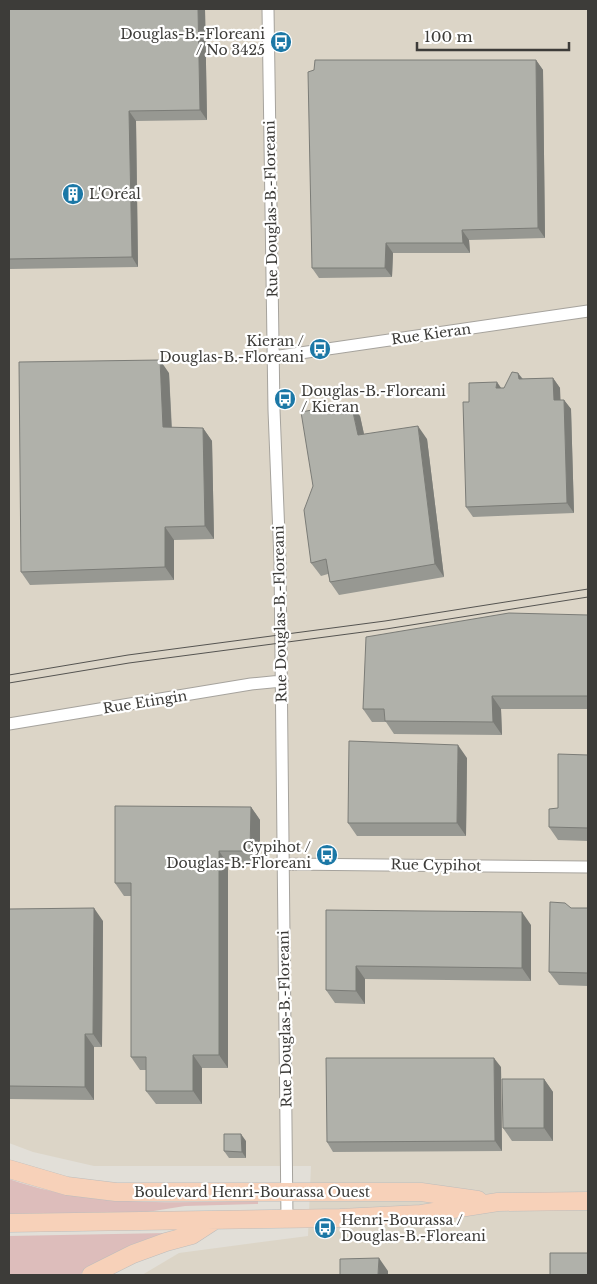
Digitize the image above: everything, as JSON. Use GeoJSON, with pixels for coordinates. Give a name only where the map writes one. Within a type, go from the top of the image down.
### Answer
{"type":"FeatureCollection","features":[{"type":"Feature","properties":{"kind":"main road","name":"Boulevard Henri-Bourassa Ouest"},"geometry":{"type":"LineString","coordinates":[[9,1169],[67,1186],[116,1192],[420,1192],[498,1202],[588,1201]]}},
{"type":"Feature","properties":{"kind":"main road","name":"Boulevard Henri-Bourassa Ouest"},"geometry":{"type":"LineString","coordinates":[[9,1223],[287,1219],[421,1214],[498,1202]]}},
{"type":"Feature","properties":{"kind":"main road"},"geometry":{"type":"LineString","coordinates":[[91,1275],[133,1254],[192,1235],[216,1220]]}},
{"type":"Feature","properties":{"kind":"street","name":"Rue Douglas-B.-Floreani"},"geometry":{"type":"LineString","coordinates":[[268,9],[273,357],[282,681],[287,1219]]}},
{"type":"Feature","properties":{"kind":"street","name":"Rue Kieran"},"geometry":{"type":"LineString","coordinates":[[273,357],[588,311]]}},
{"type":"Feature","properties":{"kind":"street","name":"Rue Etingin"},"geometry":{"type":"LineString","coordinates":[[9,724],[251,684],[282,681]]}},
{"type":"Feature","properties":{"kind":"street","name":"Rue Cypihot"},"geometry":{"type":"LineString","coordinates":[[284,864],[588,867]]}},
{"type":"Feature","properties":{"kind":"shaded area"},"geometry":{"type":"Polygon","coordinates":[[[9,9],[588,9],[588,1275],[142,1275],[179,1253],[308,1236],[311,1166],[94,1166],[33,1152],[9,1143],[9,9]]]}},
{"type":"Feature","properties":{"kind":"shaded area"},"geometry":{"type":"Polygon","coordinates":[[[9,1179],[71,1195],[101,1199],[163,1202],[258,1201],[258,1204],[185,1206],[141,1213],[9,1215],[9,1179]]]}},
{"type":"Feature","properties":{"kind":"shaded area"},"geometry":{"type":"Polygon","coordinates":[[[167,1233],[79,1275],[9,1275],[9,1236],[167,1233]]]}},
{"type":"Feature","properties":{"kind":"building","name":"L'Oréal"},"geometry":{"type":"Polygon","coordinates":[[[9,9],[198,9],[200,110],[129,111],[132,257],[9,259],[9,9]]]}},
{"type":"Feature","properties":{"kind":"building"},"geometry":{"type":"Polygon","coordinates":[[[315,60],[536,60],[538,228],[462,230],[463,243],[386,243],[385,268],[312,268],[308,72],[314,70],[315,60]]]}},
{"type":"Feature","properties":{"kind":"building"},"geometry":{"type":"Polygon","coordinates":[[[160,360],[163,427],[203,428],[205,526],[165,527],[165,567],[21,572],[19,362],[160,360]]]}},
{"type":"Feature","properties":{"kind":"building"},"geometry":{"type":"Polygon","coordinates":[[[512,372],[518,373],[519,379],[553,378],[554,400],[564,400],[567,503],[466,507],[463,402],[469,402],[469,383],[497,382],[496,388],[504,388],[512,372]]]}},
{"type":"Feature","properties":{"kind":"building"},"geometry":{"type":"Polygon","coordinates":[[[351,403],[358,435],[418,426],[435,564],[330,582],[326,559],[311,563],[304,510],[313,486],[301,412],[351,403]]]}},
{"type":"Feature","properties":{"kind":"building"},"geometry":{"type":"Polygon","coordinates":[[[509,613],[588,615],[588,696],[492,696],[493,722],[385,721],[384,709],[363,709],[366,637],[509,613]]]}},
{"type":"Feature","properties":{"kind":"building"},"geometry":{"type":"Polygon","coordinates":[[[349,741],[458,745],[457,823],[348,823],[349,741]]]}},
{"type":"Feature","properties":{"kind":"building"},"geometry":{"type":"Polygon","coordinates":[[[558,754],[588,755],[588,828],[549,827],[549,809],[558,808],[558,754]]]}},
{"type":"Feature","properties":{"kind":"building"},"geometry":{"type":"Polygon","coordinates":[[[115,806],[251,807],[250,851],[219,851],[219,1055],[193,1055],[193,1091],[146,1091],[146,1057],[131,1057],[131,883],[115,883],[115,806]]]}},
{"type":"Feature","properties":{"kind":"building"},"geometry":{"type":"Polygon","coordinates":[[[550,902],[565,903],[571,908],[588,908],[588,973],[549,972],[550,902]]]}},
{"type":"Feature","properties":{"kind":"building"},"geometry":{"type":"Polygon","coordinates":[[[94,908],[93,1034],[85,1034],[85,1087],[9,1086],[9,909],[94,908]]]}},
{"type":"Feature","properties":{"kind":"building"},"geometry":{"type":"Polygon","coordinates":[[[326,910],[522,912],[522,968],[356,966],[356,991],[326,990],[326,910]]]}},
{"type":"Feature","properties":{"kind":"building"},"geometry":{"type":"Polygon","coordinates":[[[326,1058],[494,1058],[495,1141],[327,1142],[326,1058]]]}},
{"type":"Feature","properties":{"kind":"building"},"geometry":{"type":"Polygon","coordinates":[[[502,1079],[544,1079],[544,1128],[503,1128],[502,1079]]]}},
{"type":"Feature","properties":{"kind":"building"},"geometry":{"type":"Polygon","coordinates":[[[224,1134],[241,1134],[242,1152],[224,1151],[224,1134]]]}},
{"type":"Feature","properties":{"kind":"building"},"geometry":{"type":"Polygon","coordinates":[[[550,1253],[588,1253],[588,1275],[550,1275],[550,1253]]]}},
{"type":"Feature","properties":{"kind":"building"},"geometry":{"type":"Polygon","coordinates":[[[379,1258],[378,1275],[340,1275],[340,1259],[379,1258]]]}},
{"type":"Feature","properties":{"kind":"tram line"},"geometry":{"type":"LineString","coordinates":[[9,675],[128,655],[385,621],[588,589]]}},
{"type":"Feature","properties":{"kind":"tram line"},"geometry":{"type":"LineString","coordinates":[[9,683],[129,663],[386,629],[588,597]]}},
{"type":"Feature","properties":{"kind":"place","name":"Douglas-B.-Floreani / No 3425"},"geometry":{"type":"Point","coordinates":[281,42]}},
{"type":"Feature","properties":{"kind":"place","name":"L'Oréal"},"geometry":{"type":"Point","coordinates":[73,194]}},
{"type":"Feature","properties":{"kind":"place","name":"Kieran / Douglas-B.-Floreani"},"geometry":{"type":"Point","coordinates":[320,349]}},
{"type":"Feature","properties":{"kind":"place","name":"Douglas-B.-Floreani / Kieran"},"geometry":{"type":"Point","coordinates":[285,399]}},
{"type":"Feature","properties":{"kind":"place","name":"Cypihot / Douglas-B.-Floreani"},"geometry":{"type":"Point","coordinates":[327,855]}},
{"type":"Feature","properties":{"kind":"place","name":"Henri-Bourassa / Douglas-B.-Floreani"},"geometry":{"type":"Point","coordinates":[325,1228]}}]}
